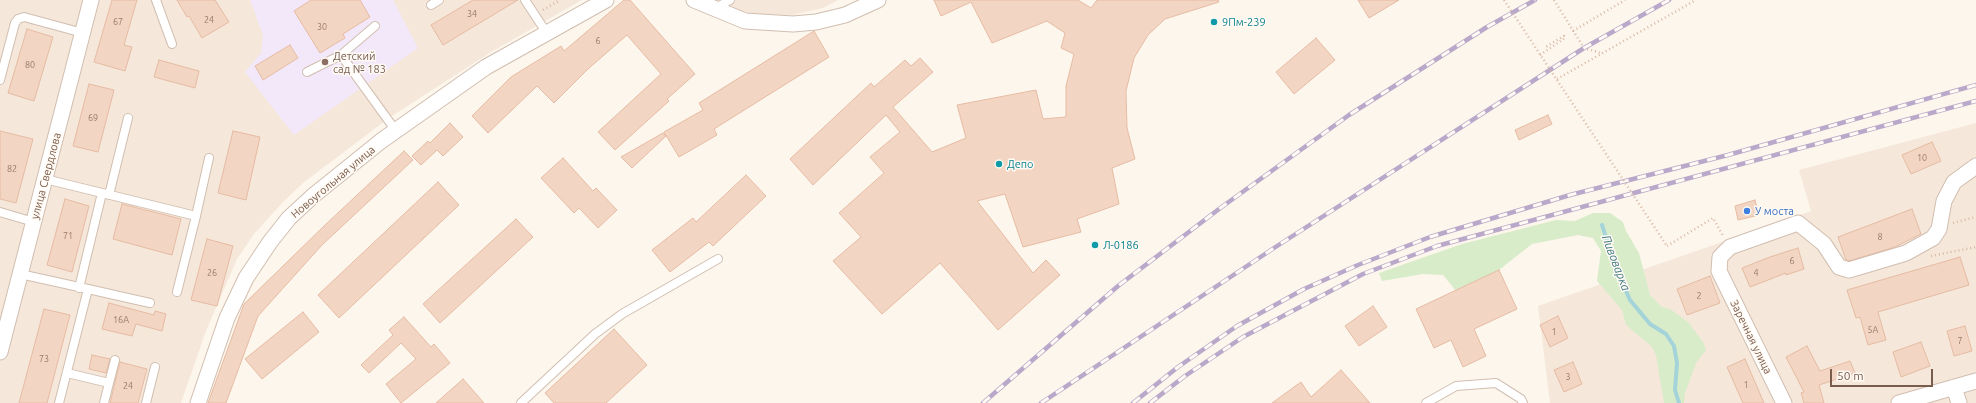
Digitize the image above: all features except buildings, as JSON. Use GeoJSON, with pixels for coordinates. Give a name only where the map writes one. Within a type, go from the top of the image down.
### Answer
{"type":"FeatureCollection","features":[{"type":"Feature","properties":{"kind":"street","name":"улица Свердлова"},"geometry":{"type":"LineString","coordinates":[[0,352],[91,0]]}},
{"type":"Feature","properties":{"kind":"street","name":"Новоугольная улица"},"geometry":{"type":"LineString","coordinates":[[198,403],[227,318],[246,278],[270,242],[289,218],[314,195],[396,131],[486,66],[606,0]]}},
{"type":"Feature","properties":{"kind":"street"},"geometry":{"type":"LineString","coordinates":[[694,0],[745,21],[793,24],[816,22],[845,15],[878,0]]}},
{"type":"Feature","properties":{"kind":"street"},"geometry":{"type":"LineString","coordinates":[[1939,229],[1944,201],[1954,182],[1976,166]]}},
{"type":"Feature","properties":{"kind":"street","name":"Заречная улица"},"geometry":{"type":"LineString","coordinates":[[1784,403],[1718,271],[1720,257],[1730,247],[1798,223],[1824,244],[1839,267],[1848,270],[1906,253],[1925,244],[1933,238],[1939,229]]}},
{"type":"Feature","properties":{"kind":"street"},"geometry":{"type":"LineString","coordinates":[[1899,403],[1976,381]]}},
{"type":"Feature","properties":{"kind":"street"},"geometry":{"type":"LineString","coordinates":[[1954,387],[1959,403]]}},
{"type":"Feature","properties":{"kind":"lane"},"geometry":{"type":"LineString","coordinates":[[156,0],[172,44]]}},
{"type":"Feature","properties":{"kind":"lane"},"geometry":{"type":"LineString","coordinates":[[431,5],[439,0]]}},
{"type":"Feature","properties":{"kind":"lane"},"geometry":{"type":"LineString","coordinates":[[525,0],[546,32]]}},
{"type":"Feature","properties":{"kind":"lane"},"geometry":{"type":"LineString","coordinates":[[713,9],[730,0]]}},
{"type":"Feature","properties":{"kind":"lane"},"geometry":{"type":"LineString","coordinates":[[0,80],[15,24],[18,19],[24,17],[83,33]]}},
{"type":"Feature","properties":{"kind":"lane"},"geometry":{"type":"LineString","coordinates":[[307,72],[341,55],[376,26]]}},
{"type":"Feature","properties":{"kind":"lane"},"geometry":{"type":"LineString","coordinates":[[341,55],[396,131]]}},
{"type":"Feature","properties":{"kind":"lane"},"geometry":{"type":"LineString","coordinates":[[79,288],[128,118]]}},
{"type":"Feature","properties":{"kind":"lane"},"geometry":{"type":"LineString","coordinates":[[177,292],[209,158]]}},
{"type":"Feature","properties":{"kind":"lane"},"geometry":{"type":"LineString","coordinates":[[45,179],[196,216]]}},
{"type":"Feature","properties":{"kind":"lane"},"geometry":{"type":"LineString","coordinates":[[0,212],[34,222]]}},
{"type":"Feature","properties":{"kind":"lane"},"geometry":{"type":"LineString","coordinates":[[521,403],[595,334],[622,314],[718,259]]}},
{"type":"Feature","properties":{"kind":"lane"},"geometry":{"type":"LineString","coordinates":[[20,274],[150,303]]}},
{"type":"Feature","properties":{"kind":"lane"},"geometry":{"type":"LineString","coordinates":[[59,403],[88,289]]}},
{"type":"Feature","properties":{"kind":"lane"},"geometry":{"type":"LineString","coordinates":[[104,403],[115,360]]}},
{"type":"Feature","properties":{"kind":"lane"},"geometry":{"type":"LineString","coordinates":[[146,403],[156,367]]}},
{"type":"Feature","properties":{"kind":"lane"},"geometry":{"type":"LineString","coordinates":[[67,373],[110,383]]}},
{"type":"Feature","properties":{"kind":"lane"},"geometry":{"type":"LineString","coordinates":[[1426,403],[1456,386],[1496,383],[1521,399],[1523,403]]}},
{"type":"Feature","properties":{"kind":"path"},"geometry":{"type":"LineString","coordinates":[[535,15],[560,0]]}},
{"type":"Feature","properties":{"kind":"path"},"geometry":{"type":"LineString","coordinates":[[1504,0],[1667,246],[1713,218],[1720,231]]}},
{"type":"Feature","properties":{"kind":"path"},"geometry":{"type":"LineString","coordinates":[[1554,0],[1584,48],[1602,53]]}},
{"type":"Feature","properties":{"kind":"path"},"geometry":{"type":"LineString","coordinates":[[1573,32],[1625,0]]}},
{"type":"Feature","properties":{"kind":"path"},"geometry":{"type":"LineString","coordinates":[[1556,79],[1696,0]]}},
{"type":"Feature","properties":{"kind":"path"},"geometry":{"type":"LineString","coordinates":[[1540,55],[1566,38],[1564,36],[1544,48]]}},
{"type":"Feature","properties":{"kind":"path"},"geometry":{"type":"LineString","coordinates":[[1939,229],[1976,217]]}},
{"type":"Feature","properties":{"kind":"path"},"geometry":{"type":"LineString","coordinates":[[1929,257],[1976,247]]}},
{"type":"Feature","properties":{"kind":"shaded area"},"geometry":{"type":"Polygon","coordinates":[[[0,0],[582,0],[491,52],[389,118],[303,183],[283,202],[254,234],[237,259],[206,331],[181,403],[0,403],[0,0]]]}},
{"type":"Feature","properties":{"kind":"shaded area","name":"Детский сад № 183"},"geometry":{"type":"Polygon","coordinates":[[[250,0],[393,0],[418,48],[294,135],[245,72],[261,53],[263,35],[250,0]]]}},
{"type":"Feature","properties":{"kind":"shaded area"},"geometry":{"type":"Polygon","coordinates":[[[705,0],[838,0],[823,8],[792,15],[757,14],[733,10],[705,0]]]}},
{"type":"Feature","properties":{"kind":"shaded area"},"geometry":{"type":"Polygon","coordinates":[[[1976,123],[1976,403],[1550,403],[1538,306],[1811,211],[1799,170],[1976,123]]]}},
{"type":"Feature","properties":{"kind":"green space"},"geometry":{"type":"Polygon","coordinates":[[[1593,213],[1610,213],[1623,222],[1626,231],[1639,253],[1650,295],[1662,307],[1670,309],[1688,322],[1703,342],[1706,350],[1696,363],[1685,393],[1684,403],[1664,403],[1656,355],[1652,347],[1626,325],[1622,310],[1597,281],[1601,251],[1593,238],[1578,235],[1532,244],[1499,270],[1456,291],[1443,275],[1423,274],[1382,281],[1379,273],[1462,244],[1556,220],[1575,221],[1593,213]]]}},
{"type":"Feature","properties":{"kind":"waterway","name":"Пивоварка"},"geometry":{"type":"LineString","coordinates":[[1602,225],[1617,271],[1630,300],[1650,324],[1666,334],[1674,346],[1677,363],[1675,390],[1679,403]]}},
{"type":"Feature","properties":{"kind":"railway"},"geometry":{"type":"LineString","coordinates":[[983,403],[1118,286],[1219,209],[1349,115],[1487,27],[1535,0]]}},
{"type":"Feature","properties":{"kind":"railway"},"geometry":{"type":"LineString","coordinates":[[1041,403],[1274,248],[1584,48],[1669,0]]}},
{"type":"Feature","properties":{"kind":"railway"},"geometry":{"type":"LineString","coordinates":[[1133,403],[1178,367],[1237,326],[1304,289],[1358,265],[1430,237],[1570,195],[1728,155],[1976,85]]}},
{"type":"Feature","properties":{"kind":"railway"},"geometry":{"type":"LineString","coordinates":[[1150,403],[1185,376],[1243,337],[1363,274],[1437,246],[1976,101]]}},
{"type":"Feature","properties":{"kind":"place","name":"9Пм-239"},"geometry":{"type":"Point","coordinates":[1214,22]}},
{"type":"Feature","properties":{"kind":"place","name":"Детский сад № 183"},"geometry":{"type":"Point","coordinates":[325,62]}},
{"type":"Feature","properties":{"kind":"place","name":"Депо"},"geometry":{"type":"Point","coordinates":[999,164]}},
{"type":"Feature","properties":{"kind":"place","name":"У моста"},"geometry":{"type":"Point","coordinates":[1747,211]}},
{"type":"Feature","properties":{"kind":"place","name":"Л-0186"},"geometry":{"type":"Point","coordinates":[1095,245]}}]}
